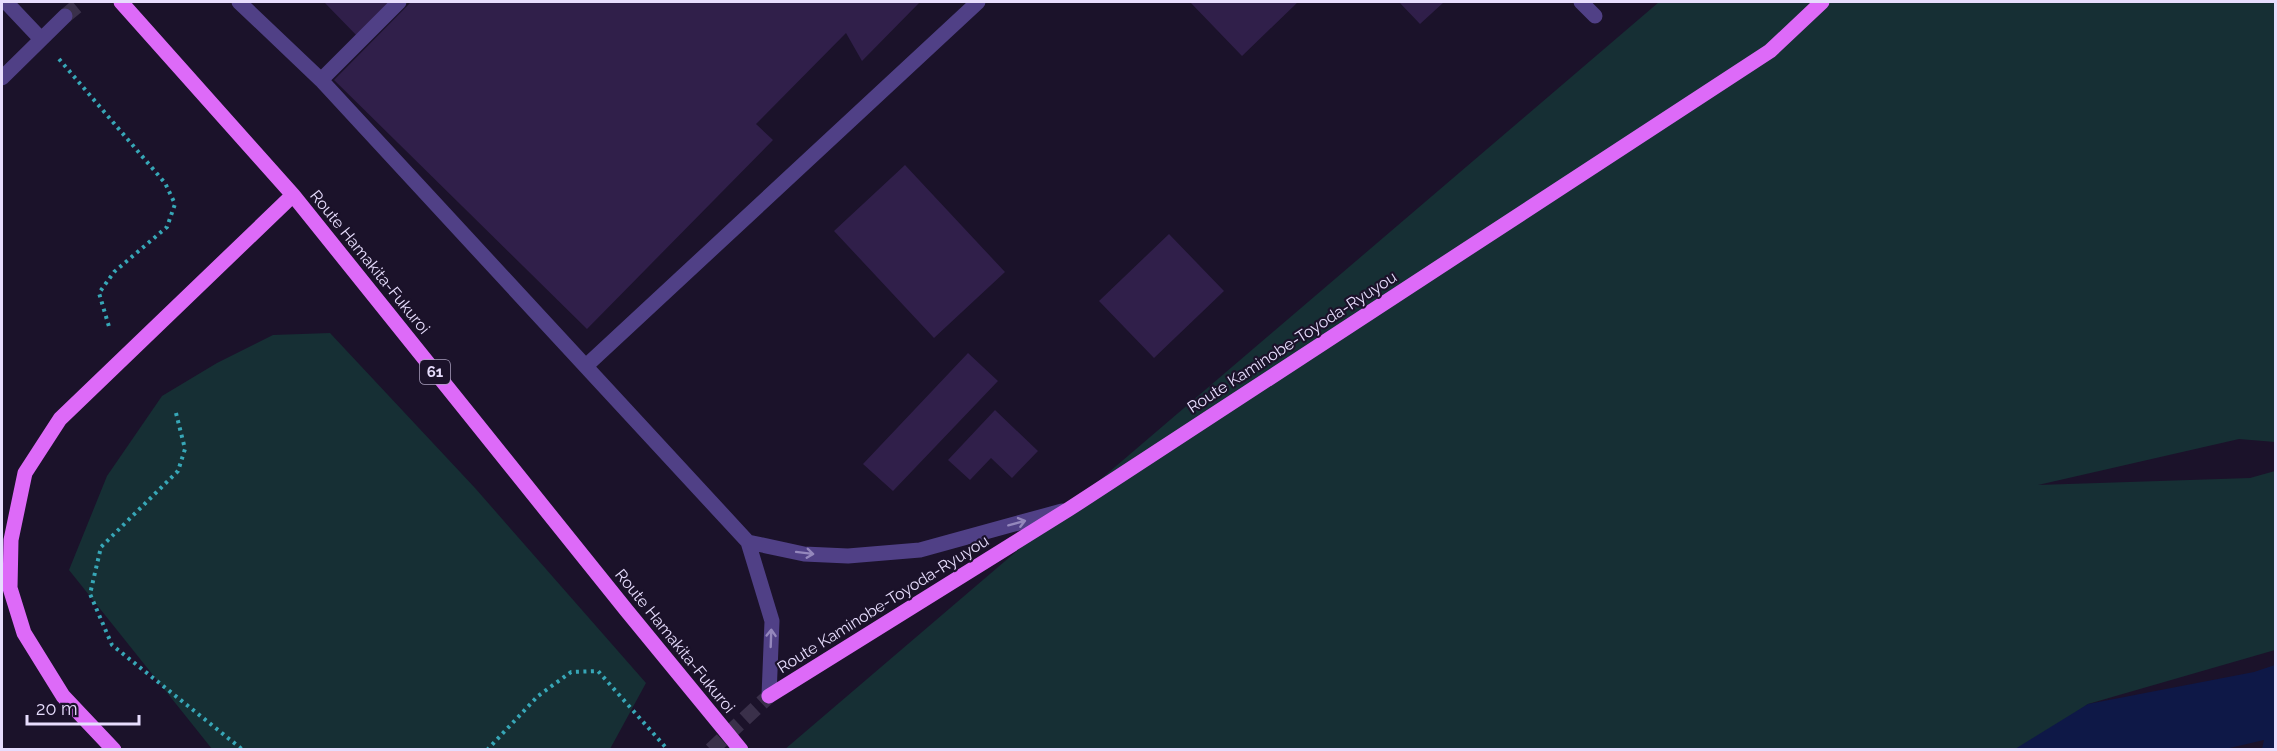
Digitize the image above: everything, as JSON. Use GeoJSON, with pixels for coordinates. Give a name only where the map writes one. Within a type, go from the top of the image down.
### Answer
{"type":"FeatureCollection","features":[{"type":"Feature","properties":{"kind":"main road","name":"Route Hamakita-Fukuroi"},"geometry":{"type":"LineString","coordinates":[[120,2],[293,195],[627,612],[741,750]]}},
{"type":"Feature","properties":{"kind":"main road","name":"Route Kaminobe-Toyoda-Ryuyou"},"geometry":{"type":"LineString","coordinates":[[770,696],[1069,509],[1770,51],[1822,2]]}},
{"type":"Feature","properties":{"kind":"main road"},"geometry":{"type":"LineString","coordinates":[[114,750],[63,696],[24,633],[10,588],[11,540],[25,473],[60,419],[293,195]]}},
{"type":"Feature","properties":{"kind":"street"},"geometry":{"type":"LineString","coordinates":[[6,2],[40,38]]}},
{"type":"Feature","properties":{"kind":"street"},"geometry":{"type":"LineString","coordinates":[[239,2],[321,80],[748,542],[772,621],[770,696]]}},
{"type":"Feature","properties":{"kind":"street"},"geometry":{"type":"LineString","coordinates":[[321,80],[399,2]]}},
{"type":"Feature","properties":{"kind":"street"},"geometry":{"type":"LineString","coordinates":[[586,366],[978,2]]}},
{"type":"Feature","properties":{"kind":"street"},"geometry":{"type":"LineString","coordinates":[[1581,2],[1595,16]]}},
{"type":"Feature","properties":{"kind":"street"},"geometry":{"type":"LineString","coordinates":[[2,78],[40,38],[65,16]]}},
{"type":"Feature","properties":{"kind":"street"},"geometry":{"type":"LineString","coordinates":[[748,542],[804,554],[848,556],[920,550],[1069,509]]}},
{"type":"Feature","properties":{"kind":"path"},"geometry":{"type":"LineString","coordinates":[[40,38],[165,183],[175,204],[167,227],[114,272],[99,293],[110,330]]}},
{"type":"Feature","properties":{"kind":"path"},"geometry":{"type":"LineString","coordinates":[[176,413],[185,449],[178,471],[101,547],[90,594],[112,645],[243,750]]}},
{"type":"Feature","properties":{"kind":"path"},"geometry":{"type":"LineString","coordinates":[[487,750],[538,696],[571,672],[598,671],[668,750]]}},
{"type":"Feature","properties":{"kind":"green space"},"geometry":{"type":"Polygon","coordinates":[[[1659,2],[2275,2],[2275,442],[2239,439],[2038,485],[2250,478],[2275,471],[2275,650],[2088,704],[2023,749],[784,750],[1659,2]]]}},
{"type":"Feature","properties":{"kind":"green space"},"geometry":{"type":"Polygon","coordinates":[[[330,333],[475,488],[646,683],[610,749],[212,749],[69,570],[107,476],[162,396],[217,363],[273,335],[330,333]]]}},
{"type":"Feature","properties":{"kind":"shaded area"},"geometry":{"type":"Polygon","coordinates":[[[2275,665],[2275,749],[2262,749],[2264,740],[2221,750],[2015,749],[2088,704],[2254,672],[2275,665]]]}},
{"type":"Feature","properties":{"kind":"building"},"geometry":{"type":"Polygon","coordinates":[[[324,2],[399,2],[360,39],[324,2]]]}},
{"type":"Feature","properties":{"kind":"building"},"geometry":{"type":"Polygon","coordinates":[[[411,2],[920,2],[862,61],[846,33],[756,124],[773,140],[587,329],[334,80],[411,2]]]}},
{"type":"Feature","properties":{"kind":"building"},"geometry":{"type":"Polygon","coordinates":[[[1190,2],[1298,2],[1242,56],[1190,2]]]}},
{"type":"Feature","properties":{"kind":"building"},"geometry":{"type":"Polygon","coordinates":[[[1399,2],[1444,2],[1420,24],[1399,2]]]}},
{"type":"Feature","properties":{"kind":"building"},"geometry":{"type":"Polygon","coordinates":[[[905,165],[1005,272],[934,338],[834,231],[905,165]]]}},
{"type":"Feature","properties":{"kind":"building"},"geometry":{"type":"Polygon","coordinates":[[[1169,234],[1224,291],[1154,358],[1099,301],[1169,234]]]}},
{"type":"Feature","properties":{"kind":"building"},"geometry":{"type":"Polygon","coordinates":[[[968,353],[998,381],[893,491],[863,464],[968,353]]]}},
{"type":"Feature","properties":{"kind":"building"},"geometry":{"type":"Polygon","coordinates":[[[995,410],[1038,451],[1012,478],[991,458],[970,480],[948,460],[995,410]]]}},
{"type":"Feature","properties":{"kind":"tunnel"},"geometry":{"type":"LineString","coordinates":[[65,16],[82,2]]}},
{"type":"Feature","properties":{"kind":"tunnel"},"geometry":{"type":"LineString","coordinates":[[711,750],[769,696]]}}]}
